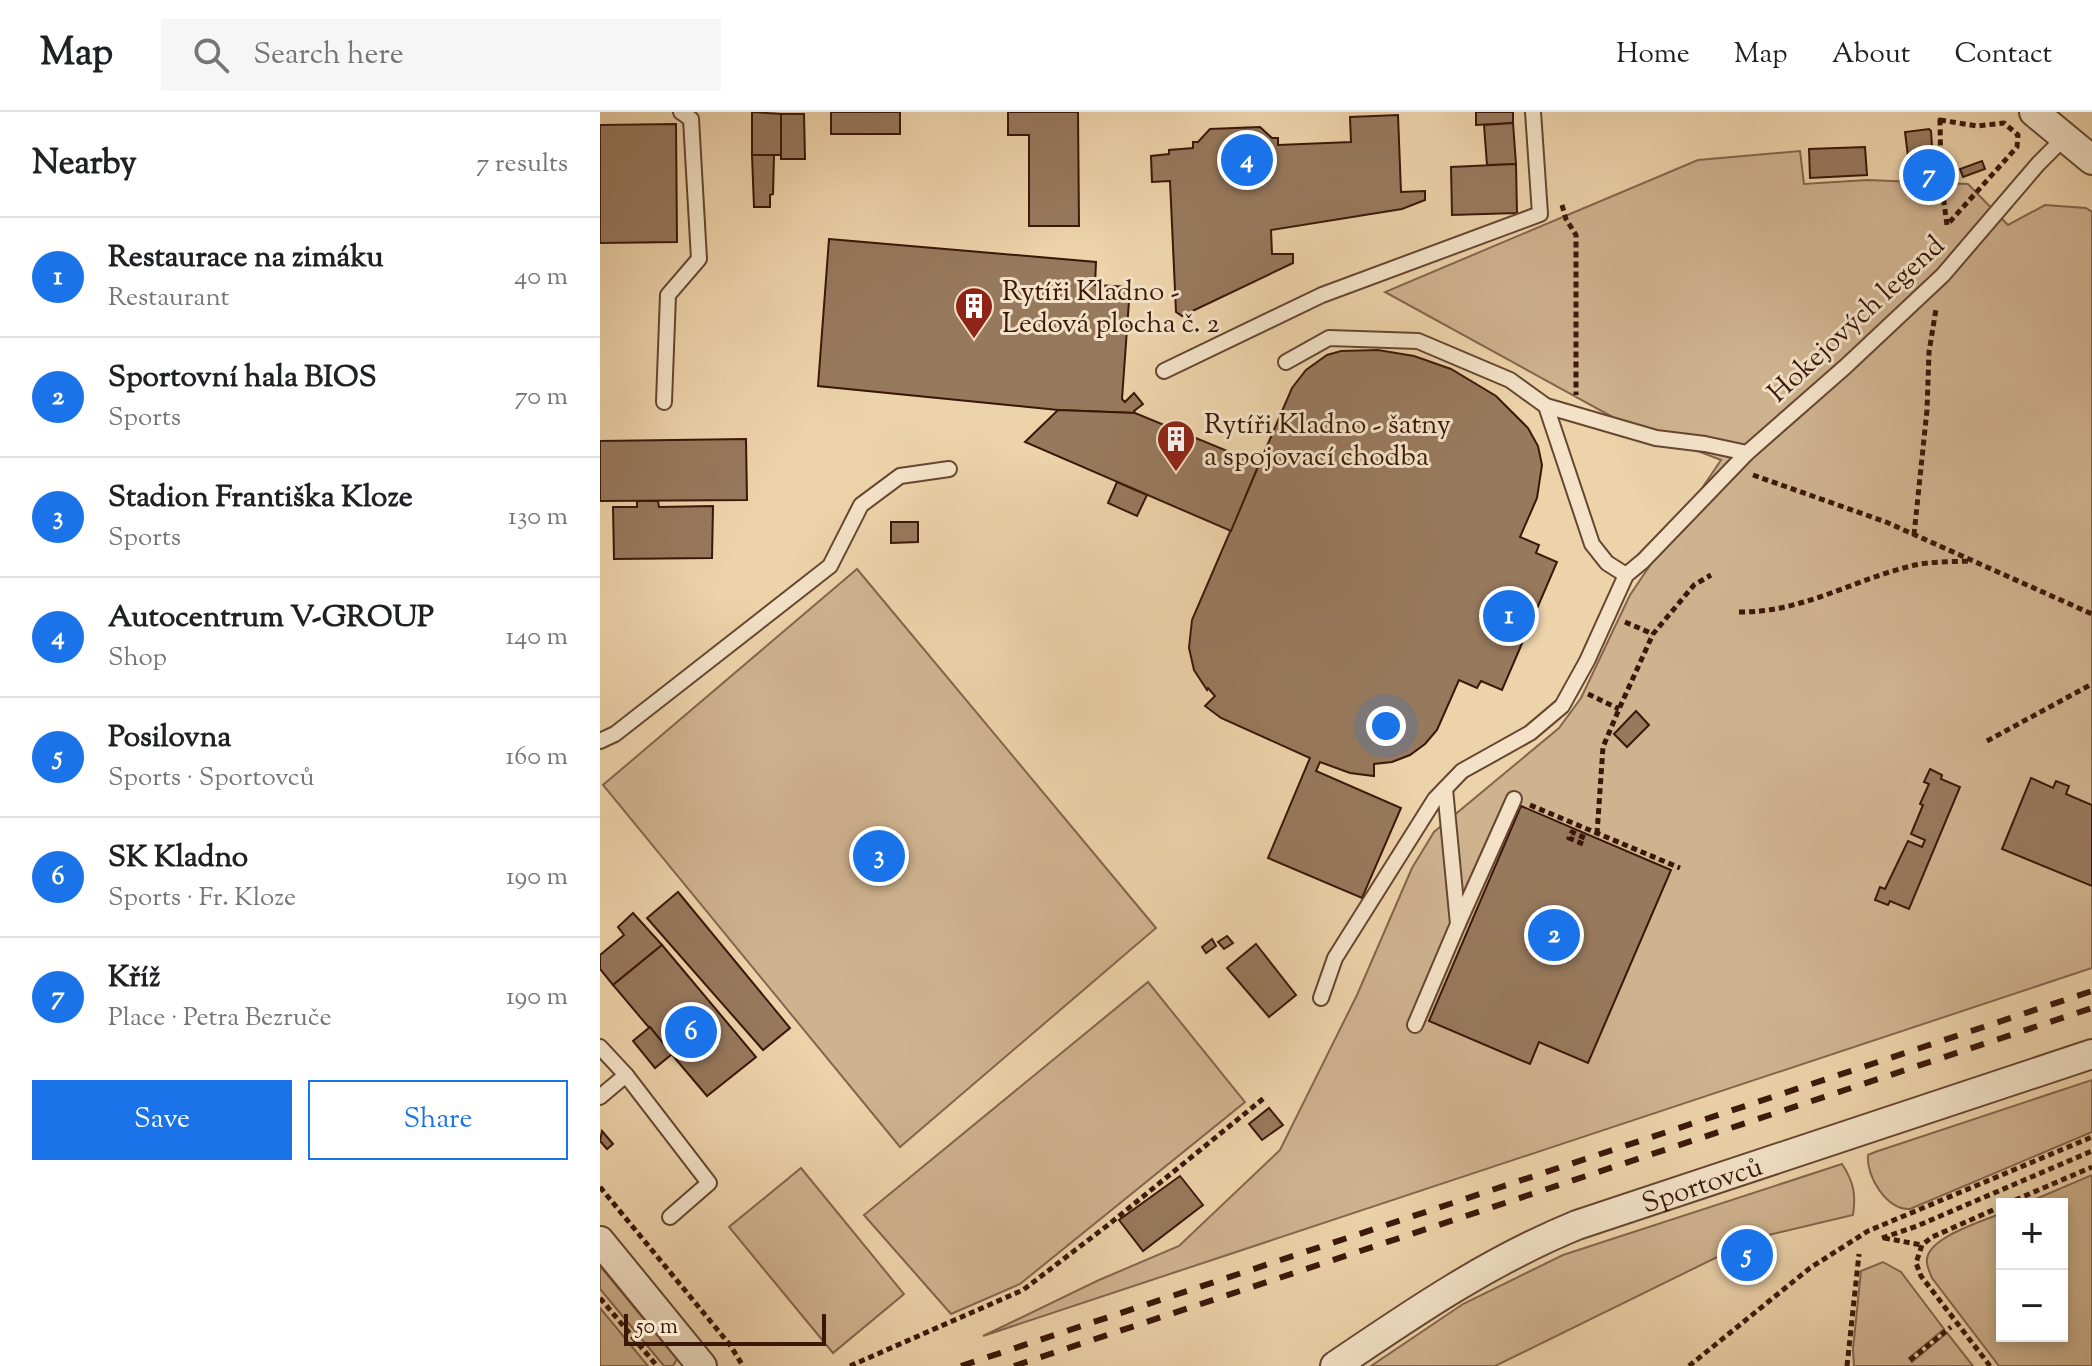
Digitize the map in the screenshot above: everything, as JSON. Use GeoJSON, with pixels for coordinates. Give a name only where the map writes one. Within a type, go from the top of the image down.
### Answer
{"type":"FeatureCollection","features":[{"type":"Feature","properties":{"kind":"street"},"geometry":{"type":"LineString","coordinates":[[2034,112],[2092,160]]}},
{"type":"Feature","properties":{"kind":"street","name":"Sportovců"},"geometry":{"type":"LineString","coordinates":[[1335,1366],[1452,1288],[1554,1234],[2092,1054]]}},
{"type":"Feature","properties":{"kind":"street"},"geometry":{"type":"LineString","coordinates":[[600,1241],[702,1366]]}},
{"type":"Feature","properties":{"kind":"lane"},"geometry":{"type":"LineString","coordinates":[[664,402],[668,295],[699,259],[691,119],[681,112]]}},
{"type":"Feature","properties":{"kind":"lane"},"geometry":{"type":"LineString","coordinates":[[1164,371],[1322,295],[1540,214],[1533,112]]}},
{"type":"Feature","properties":{"kind":"lane","name":"Hokejových legend"},"geometry":{"type":"LineString","coordinates":[[1626,575],[1747,453],[1943,275],[2065,137]]}},
{"type":"Feature","properties":{"kind":"lane"},"geometry":{"type":"LineString","coordinates":[[1286,362],[1329,338],[1418,341],[1510,380],[1546,406],[1656,438],[1747,453]]}},
{"type":"Feature","properties":{"kind":"lane"},"geometry":{"type":"LineString","coordinates":[[1321,998],[1335,958],[1435,799],[1462,771],[1530,733],[1562,706],[1587,661],[1626,575],[1607,563],[1592,544],[1546,406]]}},
{"type":"Feature","properties":{"kind":"lane"},"geometry":{"type":"LineString","coordinates":[[600,741],[615,734],[830,566],[861,505],[900,476],[949,469]]}},
{"type":"Feature","properties":{"kind":"lane"},"geometry":{"type":"LineString","coordinates":[[1445,789],[1458,924]]}},
{"type":"Feature","properties":{"kind":"lane"},"geometry":{"type":"LineString","coordinates":[[1415,1025],[1514,799]]}},
{"type":"Feature","properties":{"kind":"lane"},"geometry":{"type":"LineString","coordinates":[[600,1047],[626,1075],[709,1183],[670,1217]]}},
{"type":"Feature","properties":{"kind":"lane"},"geometry":{"type":"LineString","coordinates":[[600,1097],[626,1075]]}},
{"type":"Feature","properties":{"kind":"path"},"geometry":{"type":"LineString","coordinates":[[1940,120],[1977,126],[2004,123],[2018,135],[2017,147],[1947,225],[1941,181],[1940,120]]}},
{"type":"Feature","properties":{"kind":"path"},"geometry":{"type":"LineString","coordinates":[[1561,204],[1576,235],[1576,414]]}},
{"type":"Feature","properties":{"kind":"path"},"geometry":{"type":"LineString","coordinates":[[1914,535],[1927,410],[1929,352],[1943,275]]}},
{"type":"Feature","properties":{"kind":"path"},"geometry":{"type":"LineString","coordinates":[[1734,468],[1827,499],[2092,614]]}},
{"type":"Feature","properties":{"kind":"path"},"geometry":{"type":"LineString","coordinates":[[1739,612],[1765,612],[1809,601],[1913,565],[1973,561]]}},
{"type":"Feature","properties":{"kind":"path"},"geometry":{"type":"LineString","coordinates":[[1590,836],[1603,747],[1653,634],[1694,585],[1711,575]]}},
{"type":"Feature","properties":{"kind":"path"},"geometry":{"type":"LineString","coordinates":[[1633,626],[1653,634]]}},
{"type":"Feature","properties":{"kind":"path"},"geometry":{"type":"LineString","coordinates":[[1987,741],[2092,684]]}},
{"type":"Feature","properties":{"kind":"path"},"geometry":{"type":"LineString","coordinates":[[1600,699],[1619,709]]}},
{"type":"Feature","properties":{"kind":"path"},"geometry":{"type":"LineString","coordinates":[[1514,799],[1590,836],[1680,868]]}},
{"type":"Feature","properties":{"kind":"path"},"geometry":{"type":"LineString","coordinates":[[850,1366],[1023,1290],[1264,1098]]}},
{"type":"Feature","properties":{"kind":"path"},"geometry":{"type":"LineString","coordinates":[[1689,1366],[1810,1268],[1868,1231],[2092,1137]]}},
{"type":"Feature","properties":{"kind":"path"},"geometry":{"type":"LineString","coordinates":[[1922,1245],[1882,1238],[2092,1151]]}},
{"type":"Feature","properties":{"kind":"path"},"geometry":{"type":"LineString","coordinates":[[2020,1198],[2092,1167]]}},
{"type":"Feature","properties":{"kind":"path"},"geometry":{"type":"LineString","coordinates":[[600,1187],[730,1345],[743,1366]]}},
{"type":"Feature","properties":{"kind":"path"},"geometry":{"type":"LineString","coordinates":[[1990,1366],[1921,1276],[1916,1263],[1922,1245],[1940,1233],[1996,1208]]}},
{"type":"Feature","properties":{"kind":"path"},"geometry":{"type":"LineString","coordinates":[[1847,1366],[1859,1254]]}},
{"type":"Feature","properties":{"kind":"path"},"geometry":{"type":"LineString","coordinates":[[600,1298],[657,1366]]}},
{"type":"Feature","properties":{"kind":"path"},"geometry":{"type":"LineString","coordinates":[[1910,1360],[1951,1327]]}},
{"type":"Feature","properties":{"kind":"shaded area"},"geometry":{"type":"Polygon","coordinates":[[[1800,151],[1804,184],[1867,180],[1968,184],[2008,225],[2045,205],[2086,208],[2092,212],[2092,968],[983,1336],[1099,1280],[1179,1246],[1280,1150],[1357,995],[1412,868],[1434,832],[1559,728],[1581,698],[1630,595],[1721,460],[1618,420],[1385,292],[1698,160],[1800,151]]]}},
{"type":"Feature","properties":{"kind":"shaded area"},"geometry":{"type":"Polygon","coordinates":[[[857,569],[1156,928],[900,1147],[603,785],[857,569]]]}},
{"type":"Feature","properties":{"kind":"shaded area"},"geometry":{"type":"Polygon","coordinates":[[[1148,982],[1245,1102],[1020,1284],[951,1314],[864,1215],[1148,982]]]}},
{"type":"Feature","properties":{"kind":"shaded area"},"geometry":{"type":"Polygon","coordinates":[[[2092,1080],[2092,1132],[1910,1209],[1893,1204],[1886,1198],[1870,1173],[1868,1155],[1875,1152],[2092,1080]]]}},
{"type":"Feature","properties":{"kind":"shaded area"},"geometry":{"type":"Polygon","coordinates":[[[1842,1164],[1853,1189],[1853,1215],[1756,1238],[1495,1366],[1371,1366],[1463,1304],[1563,1255],[1842,1164]]]}},
{"type":"Feature","properties":{"kind":"shaded area"},"geometry":{"type":"Polygon","coordinates":[[[801,1168],[904,1294],[833,1353],[729,1227],[801,1168]]]}},
{"type":"Feature","properties":{"kind":"shaded area"},"geometry":{"type":"Polygon","coordinates":[[[2092,1175],[2092,1366],[1999,1366],[1932,1278],[1928,1267],[1930,1251],[1937,1244],[1958,1231],[1996,1215],[1996,1342],[2068,1342],[2068,1198],[2038,1198],[2092,1175]]]}},
{"type":"Feature","properties":{"kind":"shaded area"},"geometry":{"type":"Polygon","coordinates":[[[1883,1262],[1901,1272],[1944,1329],[1909,1358],[1912,1362],[1947,1333],[1973,1366],[1854,1366],[1861,1271],[1883,1262]]]}},
{"type":"Feature","properties":{"kind":"shaded area"},"geometry":{"type":"Polygon","coordinates":[[[600,1266],[677,1359],[673,1366],[664,1366],[600,1289],[600,1266]]]}},
{"type":"Feature","properties":{"kind":"shaded area"},"geometry":{"type":"Polygon","coordinates":[[[600,1308],[648,1366],[600,1366],[600,1308]]]}},
{"type":"Feature","properties":{"kind":"building"},"geometry":{"type":"Polygon","coordinates":[[[752,112],[781,114],[781,155],[752,155],[752,112]]]}},
{"type":"Feature","properties":{"kind":"building"},"geometry":{"type":"Polygon","coordinates":[[[831,112],[900,112],[900,134],[831,134],[831,112]]]}},
{"type":"Feature","properties":{"kind":"building"},"geometry":{"type":"Polygon","coordinates":[[[1008,112],[1078,112],[1079,226],[1029,226],[1029,135],[1008,135],[1008,112]]]}},
{"type":"Feature","properties":{"kind":"building"},"geometry":{"type":"Polygon","coordinates":[[[1476,112],[1513,112],[1513,123],[1476,125],[1476,112]]]}},
{"type":"Feature","properties":{"kind":"building"},"geometry":{"type":"Polygon","coordinates":[[[781,114],[804,114],[805,159],[781,159],[781,114]]]}},
{"type":"Feature","properties":{"kind":"building"},"geometry":{"type":"Polygon","coordinates":[[[1398,115],[1401,192],[1425,191],[1425,200],[1402,209],[1271,230],[1272,254],[1293,254],[1293,263],[1182,316],[1176,312],[1170,181],[1152,182],[1151,156],[1169,154],[1169,150],[1193,148],[1193,142],[1198,142],[1210,129],[1260,127],[1272,138],[1278,138],[1278,145],[1351,142],[1350,117],[1398,115]]]}},
{"type":"Feature","properties":{"kind":"building"},"geometry":{"type":"Polygon","coordinates":[[[1513,123],[1516,164],[1487,165],[1484,125],[1513,123]]]}},
{"type":"Feature","properties":{"kind":"building"},"geometry":{"type":"Polygon","coordinates":[[[676,124],[677,242],[600,243],[600,125],[676,124]]]}},
{"type":"Feature","properties":{"kind":"building"},"geometry":{"type":"Polygon","coordinates":[[[1929,129],[1933,161],[1909,164],[1905,132],[1929,129]]]}},
{"type":"Feature","properties":{"kind":"building"},"geometry":{"type":"Polygon","coordinates":[[[1865,147],[1867,175],[1810,178],[1809,149],[1865,147]]]}},
{"type":"Feature","properties":{"kind":"building"},"geometry":{"type":"Polygon","coordinates":[[[752,155],[774,155],[770,207],[754,207],[752,155]]]}},
{"type":"Feature","properties":{"kind":"building"},"geometry":{"type":"Polygon","coordinates":[[[1982,161],[1985,169],[1963,177],[1960,169],[1982,161]]]}},
{"type":"Feature","properties":{"kind":"building"},"geometry":{"type":"Polygon","coordinates":[[[1516,164],[1517,213],[1452,215],[1451,167],[1516,164]]]}},
{"type":"Feature","properties":{"kind":"building","name":"Rytíři Kladno - Ledová plocha č. 2"},"geometry":{"type":"Polygon","coordinates":[[[829,239],[1096,262],[1095,285],[1130,287],[1122,399],[1125,402],[1134,393],[1143,404],[1135,413],[1058,410],[818,386],[829,239]]]}},
{"type":"Feature","properties":{"kind":"building"},"geometry":{"type":"Polygon","coordinates":[[[1378,350],[1414,356],[1451,369],[1496,396],[1528,428],[1538,446],[1542,465],[1537,498],[1520,537],[1539,545],[1536,553],[1557,562],[1502,690],[1481,681],[1477,688],[1459,680],[1437,730],[1425,744],[1410,755],[1392,762],[1374,764],[1374,776],[1350,773],[1320,762],[1316,771],[1401,808],[1362,898],[1268,858],[1310,758],[1221,718],[1205,706],[1215,696],[1207,690],[1194,670],[1189,648],[1192,620],[1292,388],[1306,370],[1327,355],[1341,351],[1378,350]]]}},
{"type":"Feature","properties":{"kind":"building","name":"Rytíři Kladno - šatny a spojovací chodba"},"geometry":{"type":"Polygon","coordinates":[[[1058,410],[1135,413],[1259,464],[1231,531],[1025,442],[1058,410]]]}},
{"type":"Feature","properties":{"kind":"building"},"geometry":{"type":"Polygon","coordinates":[[[746,439],[747,500],[600,501],[600,441],[746,439]]]}},
{"type":"Feature","properties":{"kind":"building"},"geometry":{"type":"Polygon","coordinates":[[[1117,482],[1147,495],[1137,516],[1108,503],[1117,482]]]}},
{"type":"Feature","properties":{"kind":"building"},"geometry":{"type":"Polygon","coordinates":[[[637,501],[658,501],[659,507],[713,506],[712,558],[614,559],[613,507],[637,507],[637,501]]]}},
{"type":"Feature","properties":{"kind":"building"},"geometry":{"type":"Polygon","coordinates":[[[891,522],[918,522],[918,542],[891,543],[891,522]]]}},
{"type":"Feature","properties":{"kind":"building"},"geometry":{"type":"Polygon","coordinates":[[[1636,711],[1649,725],[1627,747],[1614,734],[1636,711]]]}},
{"type":"Feature","properties":{"kind":"building"},"geometry":{"type":"Polygon","coordinates":[[[1930,769],[1942,775],[1941,779],[1960,787],[1909,909],[1890,901],[1888,905],[1875,900],[1880,887],[1885,889],[1908,841],[1922,847],[1925,840],[1911,834],[1923,805],[1920,804],[1929,784],[1924,782],[1930,769]]]}},
{"type":"Feature","properties":{"kind":"building"},"geometry":{"type":"Polygon","coordinates":[[[2031,778],[2053,788],[2056,781],[2069,786],[2066,794],[2092,805],[2092,886],[2002,849],[2031,778]]]}},
{"type":"Feature","properties":{"kind":"building"},"geometry":{"type":"Polygon","coordinates":[[[1521,806],[1671,870],[1588,1063],[1539,1042],[1530,1064],[1429,1021],[1521,806]]]}},
{"type":"Feature","properties":{"kind":"building"},"geometry":{"type":"Polygon","coordinates":[[[678,892],[790,1028],[763,1050],[647,918],[678,892]]]}},
{"type":"Feature","properties":{"kind":"building"},"geometry":{"type":"Polygon","coordinates":[[[633,913],[662,945],[613,985],[600,969],[600,955],[624,935],[618,927],[633,913]]]}},
{"type":"Feature","properties":{"kind":"building"},"geometry":{"type":"Polygon","coordinates":[[[1227,936],[1233,943],[1224,949],[1218,942],[1227,936]]]}},
{"type":"Feature","properties":{"kind":"building"},"geometry":{"type":"Polygon","coordinates":[[[1212,939],[1216,946],[1206,953],[1202,947],[1212,939]]]}},
{"type":"Feature","properties":{"kind":"building"},"geometry":{"type":"Polygon","coordinates":[[[1256,944],[1296,995],[1269,1017],[1227,968],[1256,944]]]}},
{"type":"Feature","properties":{"kind":"building"},"geometry":{"type":"Polygon","coordinates":[[[662,945],[756,1057],[707,1096],[613,985],[662,945]]]}},
{"type":"Feature","properties":{"kind":"building"},"geometry":{"type":"Polygon","coordinates":[[[650,1027],[672,1054],[655,1068],[633,1041],[650,1027]]]}},
{"type":"Feature","properties":{"kind":"building"},"geometry":{"type":"Polygon","coordinates":[[[1269,1108],[1283,1125],[1262,1140],[1249,1124],[1269,1108]]]}},
{"type":"Feature","properties":{"kind":"building"},"geometry":{"type":"Polygon","coordinates":[[[602,1131],[613,1144],[607,1149],[600,1141],[602,1131]]]}},
{"type":"Feature","properties":{"kind":"building"},"geometry":{"type":"Polygon","coordinates":[[[1180,1176],[1203,1205],[1143,1251],[1119,1220],[1180,1176]]]}},
{"type":"Feature","properties":{"kind":"railway"},"geometry":{"type":"LineString","coordinates":[[961,1366],[2092,991]]}},
{"type":"Feature","properties":{"kind":"railway"},"geometry":{"type":"LineString","coordinates":[[1014,1366],[2092,1008]]}},
{"type":"Feature","properties":{"kind":"place","name":"Autocentrum V-GROUP"},"geometry":{"type":"Point","coordinates":[1247,160]}},
{"type":"Feature","properties":{"kind":"place","name":"Kříž"},"geometry":{"type":"Point","coordinates":[1929,175]}},
{"type":"Feature","properties":{"kind":"place","name":"Rytíři Kladno - Ledová plocha č. 2"},"geometry":{"type":"Point","coordinates":[974,340]}},
{"type":"Feature","properties":{"kind":"place","name":"Rytíři Kladno - šatny a spojovací chodba"},"geometry":{"type":"Point","coordinates":[1176,473]}},
{"type":"Feature","properties":{"kind":"place","name":"Restaurace na zimáku"},"geometry":{"type":"Point","coordinates":[1509,616]}},
{"type":"Feature","properties":{"kind":"place","name":"Stadion Františka Kloze"},"geometry":{"type":"Point","coordinates":[879,856]}},
{"type":"Feature","properties":{"kind":"place","name":"Sportovní hala BIOS"},"geometry":{"type":"Point","coordinates":[1554,935]}},
{"type":"Feature","properties":{"kind":"place","name":"SK Kladno"},"geometry":{"type":"Point","coordinates":[691,1032]}},
{"type":"Feature","properties":{"kind":"place","name":"Posilovna"},"geometry":{"type":"Point","coordinates":[1747,1255]}}]}
